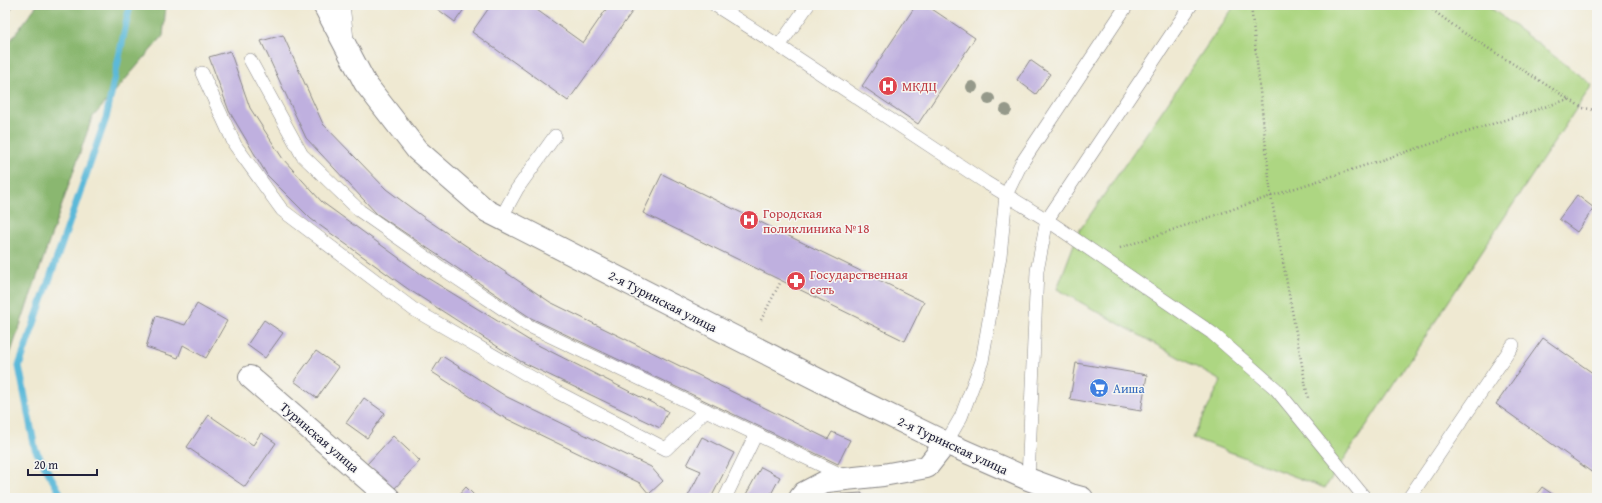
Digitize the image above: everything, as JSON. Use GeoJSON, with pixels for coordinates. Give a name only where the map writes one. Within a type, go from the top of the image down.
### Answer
{"type":"FeatureCollection","features":[{"type":"Feature","properties":{"kind":"street","name":"2-я Туринская улица"},"geometry":{"type":"LineString","coordinates":[[324,5],[365,83],[417,150],[487,211],[860,401],[946,443],[1028,479],[1071,496],[1082,498]]}},
{"type":"Feature","properties":{"kind":"street","name":"Туринская улица"},"geometry":{"type":"LineString","coordinates":[[250,377],[389,498]]}},
{"type":"Feature","properties":{"kind":"street"},"geometry":{"type":"LineString","coordinates":[[800,498],[804,493],[827,481],[883,475],[927,467],[946,443]]}},
{"type":"Feature","properties":{"kind":"lane"},"geometry":{"type":"LineString","coordinates":[[343,5],[349,52]]}},
{"type":"Feature","properties":{"kind":"lane"},"geometry":{"type":"LineString","coordinates":[[715,5],[1006,195],[1047,220],[1212,333],[1276,389],[1365,498]]}},
{"type":"Feature","properties":{"kind":"lane"},"geometry":{"type":"LineString","coordinates":[[779,46],[808,5]]}},
{"type":"Feature","properties":{"kind":"lane"},"geometry":{"type":"LineString","coordinates":[[946,443],[961,417],[982,361],[1000,256],[1006,195],[1021,164],[1127,5]]}},
{"type":"Feature","properties":{"kind":"lane"},"geometry":{"type":"LineString","coordinates":[[1028,479],[1037,271],[1047,220],[1191,5]]}},
{"type":"Feature","properties":{"kind":"lane"},"geometry":{"type":"LineString","coordinates":[[250,60],[302,155],[360,211],[440,267],[528,325],[850,479]]}},
{"type":"Feature","properties":{"kind":"lane"},"geometry":{"type":"LineString","coordinates":[[202,73],[235,145],[282,210],[413,308],[555,391],[666,448],[706,410]]}},
{"type":"Feature","properties":{"kind":"lane"},"geometry":{"type":"LineString","coordinates":[[501,218],[517,189],[555,136]]}},
{"type":"Feature","properties":{"kind":"lane"},"geometry":{"type":"LineString","coordinates":[[1409,498],[1513,345]]}},
{"type":"Feature","properties":{"kind":"lane"},"geometry":{"type":"LineString","coordinates":[[725,498],[756,434]]}},
{"type":"Feature","properties":{"kind":"path"},"geometry":{"type":"LineString","coordinates":[[1251,5],[1271,196],[1314,436]]}},
{"type":"Feature","properties":{"kind":"path"},"geometry":{"type":"LineString","coordinates":[[1426,5],[1461,31],[1583,108],[1597,110]]}},
{"type":"Feature","properties":{"kind":"path"},"geometry":{"type":"LineString","coordinates":[[1099,255],[1271,196],[1569,99]]}},
{"type":"Feature","properties":{"kind":"path"},"geometry":{"type":"LineString","coordinates":[[761,320],[781,281]]}},
{"type":"Feature","properties":{"kind":"green space"},"geometry":{"type":"Polygon","coordinates":[[[37,5],[166,5],[163,36],[92,118],[5,369],[5,48],[37,5]]]}},
{"type":"Feature","properties":{"kind":"green space"},"geometry":{"type":"Polygon","coordinates":[[[1235,5],[1487,5],[1592,85],[1325,488],[1193,438],[1221,381],[1057,289],[1079,231],[1235,5]]]}},
{"type":"Feature","properties":{"kind":"building"},"geometry":{"type":"Polygon","coordinates":[[[5,5],[13,5],[5,16],[5,5]]]}},
{"type":"Feature","properties":{"kind":"building"},"geometry":{"type":"Polygon","coordinates":[[[432,5],[467,5],[455,22],[432,5]]]}},
{"type":"Feature","properties":{"kind":"building"},"geometry":{"type":"Polygon","coordinates":[[[491,5],[530,5],[583,43],[607,8],[604,5],[637,5],[568,101],[472,32],[491,5]]]}},
{"type":"Feature","properties":{"kind":"building"},"geometry":{"type":"Polygon","coordinates":[[[916,5],[926,5],[975,38],[918,124],[862,86],[916,5]]]}},
{"type":"Feature","properties":{"kind":"building"},"geometry":{"type":"Polygon","coordinates":[[[283,35],[323,124],[386,189],[426,219],[550,302],[828,439],[832,432],[850,440],[838,464],[531,318],[377,214],[306,138],[261,41],[283,35]]]}},
{"type":"Feature","properties":{"kind":"building"},"geometry":{"type":"Polygon","coordinates":[[[230,51],[250,108],[283,159],[322,202],[421,274],[530,341],[668,411],[660,428],[520,361],[408,289],[311,219],[267,175],[229,111],[209,57],[230,51]]]}},
{"type":"Feature","properties":{"kind":"building"},"geometry":{"type":"Polygon","coordinates":[[[1030,60],[1050,74],[1036,94],[1017,80],[1030,60]]]}},
{"type":"Feature","properties":{"kind":"building"},"geometry":{"type":"Polygon","coordinates":[[[662,174],[924,302],[905,341],[643,213],[662,174]]]}},
{"type":"Feature","properties":{"kind":"building"},"geometry":{"type":"Polygon","coordinates":[[[1577,195],[1594,208],[1577,232],[1559,219],[1577,195]]]}},
{"type":"Feature","properties":{"kind":"building"},"geometry":{"type":"Polygon","coordinates":[[[197,304],[227,321],[206,358],[183,345],[178,358],[146,347],[156,316],[185,325],[197,304]]]}},
{"type":"Feature","properties":{"kind":"building"},"geometry":{"type":"Polygon","coordinates":[[[264,320],[283,333],[265,358],[247,345],[264,320]]]}},
{"type":"Feature","properties":{"kind":"building"},"geometry":{"type":"Polygon","coordinates":[[[1543,338],[1597,376],[1597,476],[1496,404],[1543,338]]]}},
{"type":"Feature","properties":{"kind":"building"},"geometry":{"type":"Polygon","coordinates":[[[316,351],[339,367],[317,398],[294,381],[316,351]]]}},
{"type":"Feature","properties":{"kind":"building"},"geometry":{"type":"Polygon","coordinates":[[[442,356],[507,397],[651,467],[663,481],[649,494],[640,483],[499,415],[432,372],[442,356]]]}},
{"type":"Feature","properties":{"kind":"building"},"geometry":{"type":"Polygon","coordinates":[[[1076,363],[1147,375],[1141,411],[1070,399],[1076,363]]]}},
{"type":"Feature","properties":{"kind":"building"},"geometry":{"type":"Polygon","coordinates":[[[364,398],[385,413],[367,438],[346,423],[364,398]]]}},
{"type":"Feature","properties":{"kind":"building"},"geometry":{"type":"Polygon","coordinates":[[[209,415],[253,445],[261,433],[276,443],[245,487],[187,447],[209,415]]]}},
{"type":"Feature","properties":{"kind":"building"},"geometry":{"type":"Polygon","coordinates":[[[393,436],[420,461],[394,489],[367,464],[393,436]]]}},
{"type":"Feature","properties":{"kind":"building"},"geometry":{"type":"Polygon","coordinates":[[[702,437],[734,453],[711,498],[687,498],[701,471],[687,465],[702,437]]]}},
{"type":"Feature","properties":{"kind":"building"},"geometry":{"type":"Polygon","coordinates":[[[761,467],[780,477],[769,498],[744,498],[761,467]]]}},
{"type":"Feature","properties":{"kind":"building"},"geometry":{"type":"Polygon","coordinates":[[[466,487],[477,498],[456,498],[466,487]]]}},
{"type":"Feature","properties":{"kind":"building"},"geometry":{"type":"Polygon","coordinates":[[[1542,487],[1558,498],[1534,498],[1542,487]]]}},
{"type":"Feature","properties":{"kind":"building"},"geometry":{"type":"Polygon","coordinates":[[[862,493],[861,498],[823,498],[829,495],[862,493]]]}},
{"type":"Feature","properties":{"kind":"waterway"},"geometry":{"type":"LineString","coordinates":[[63,498],[35,449],[19,366],[106,118],[130,5]]}},
{"type":"Feature","properties":{"kind":"place","name":"МКДЦ"},"geometry":{"type":"Point","coordinates":[888,86]}},
{"type":"Feature","properties":{"kind":"place","name":"Городская поликлиника №18"},"geometry":{"type":"Point","coordinates":[749,220]}},
{"type":"Feature","properties":{"kind":"place","name":"Государственная сеть"},"geometry":{"type":"Point","coordinates":[796,281]}},
{"type":"Feature","properties":{"kind":"place","name":"Аиша"},"geometry":{"type":"Point","coordinates":[1099,388]}}]}
